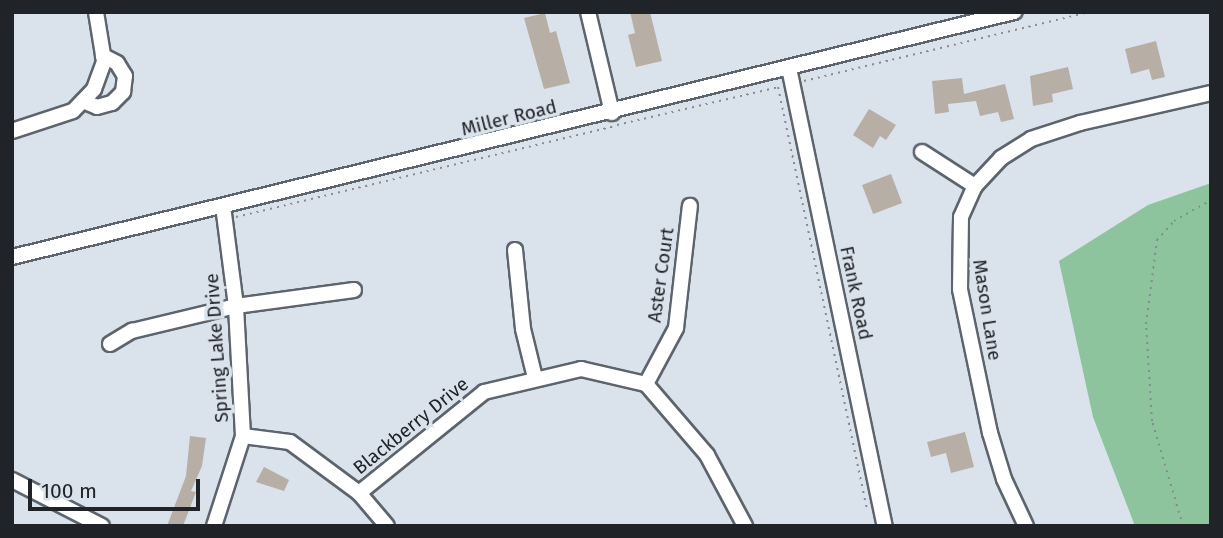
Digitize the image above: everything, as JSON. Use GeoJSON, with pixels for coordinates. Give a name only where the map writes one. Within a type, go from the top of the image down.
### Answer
{"type":"FeatureCollection","features":[{"type":"Feature","properties":{"kind":"street"},"geometry":{"type":"LineString","coordinates":[[12,131],[74,111],[94,89],[103,56],[96,12]]}},
{"type":"Feature","properties":{"kind":"street"},"geometry":{"type":"LineString","coordinates":[[587,12],[612,113]]}},
{"type":"Feature","properties":{"kind":"street","name":"Miller Road"},"geometry":{"type":"LineString","coordinates":[[12,257],[224,212],[1014,12]]}},
{"type":"Feature","properties":{"kind":"street"},"geometry":{"type":"LineString","coordinates":[[83,101],[97,107],[112,103],[123,92],[125,76],[117,63],[103,56]]}},
{"type":"Feature","properties":{"kind":"street","name":"Frank Road"},"geometry":{"type":"LineString","coordinates":[[789,68],[785,85],[885,526]]}},
{"type":"Feature","properties":{"kind":"street","name":"Mason Lane"},"geometry":{"type":"LineString","coordinates":[[1026,526],[1004,479],[990,433],[960,289],[961,217],[975,186],[1001,158],[1031,139],[1080,122],[1211,93]]}},
{"type":"Feature","properties":{"kind":"street"},"geometry":{"type":"LineString","coordinates":[[922,152],[975,186]]}},
{"type":"Feature","properties":{"kind":"street","name":"Aster Court"},"geometry":{"type":"LineString","coordinates":[[646,384],[676,328],[690,206]]}},
{"type":"Feature","properties":{"kind":"street","name":"Spring Lake Drive"},"geometry":{"type":"LineString","coordinates":[[214,526],[243,436],[236,306],[224,212]]}},
{"type":"Feature","properties":{"kind":"street"},"geometry":{"type":"LineString","coordinates":[[515,250],[523,330],[535,378]]}},
{"type":"Feature","properties":{"kind":"street"},"geometry":{"type":"LineString","coordinates":[[110,344],[132,331],[236,306],[354,290]]}},
{"type":"Feature","properties":{"kind":"street","name":"Blackberry Drive"},"geometry":{"type":"LineString","coordinates":[[359,493],[484,392],[581,369],[646,384]]}},
{"type":"Feature","properties":{"kind":"street"},"geometry":{"type":"LineString","coordinates":[[646,384],[707,455],[745,526]]}},
{"type":"Feature","properties":{"kind":"street"},"geometry":{"type":"LineString","coordinates":[[243,436],[290,442],[359,493],[387,526]]}},
{"type":"Feature","properties":{"kind":"street"},"geometry":{"type":"LineString","coordinates":[[12,480],[102,526]]}},
{"type":"Feature","properties":{"kind":"path"},"geometry":{"type":"LineString","coordinates":[[224,212],[785,85],[1089,12]]}},
{"type":"Feature","properties":{"kind":"path"},"geometry":{"type":"LineString","coordinates":[[785,85],[823,315],[870,516]]}},
{"type":"Feature","properties":{"kind":"path"},"geometry":{"type":"LineString","coordinates":[[1183,526],[1164,450],[1152,421],[1146,324],[1155,283],[1157,240],[1174,221],[1211,200]]}},
{"type":"Feature","properties":{"kind":"green space"},"geometry":{"type":"Polygon","coordinates":[[[1211,183],[1211,526],[1135,526],[1093,417],[1059,261],[1148,205],[1211,183]]]}},
{"type":"Feature","properties":{"kind":"building"},"geometry":{"type":"Polygon","coordinates":[[[630,12],[650,12],[662,61],[636,67],[628,35],[635,33],[630,12]]]}},
{"type":"Feature","properties":{"kind":"building"},"geometry":{"type":"Polygon","coordinates":[[[545,13],[550,33],[556,31],[570,83],[544,89],[524,18],[545,13]]]}},
{"type":"Feature","properties":{"kind":"building"},"geometry":{"type":"Polygon","coordinates":[[[1156,41],[1165,77],[1152,80],[1149,69],[1131,74],[1125,49],[1156,41]]]}},
{"type":"Feature","properties":{"kind":"building"},"geometry":{"type":"Polygon","coordinates":[[[1068,67],[1073,89],[1052,94],[1053,102],[1033,106],[1030,76],[1068,67]]]}},
{"type":"Feature","properties":{"kind":"building"},"geometry":{"type":"Polygon","coordinates":[[[962,78],[964,94],[1005,84],[1014,119],[1001,122],[998,112],[980,116],[976,101],[948,104],[949,112],[935,114],[932,81],[962,78]]]}},
{"type":"Feature","properties":{"kind":"building"},"geometry":{"type":"Polygon","coordinates":[[[869,109],[896,125],[886,140],[880,136],[873,148],[853,135],[869,109]]]}},
{"type":"Feature","properties":{"kind":"building"},"geometry":{"type":"Polygon","coordinates":[[[891,174],[902,203],[873,214],[862,185],[891,174]]]}},
{"type":"Feature","properties":{"kind":"building"},"geometry":{"type":"Polygon","coordinates":[[[965,432],[974,467],[951,473],[946,453],[931,457],[927,442],[965,432]]]}},
{"type":"Feature","properties":{"kind":"building"},"geometry":{"type":"Polygon","coordinates":[[[190,436],[206,438],[202,466],[191,491],[196,492],[183,526],[167,526],[186,476],[190,436]]]}},
{"type":"Feature","properties":{"kind":"building"},"geometry":{"type":"Polygon","coordinates":[[[264,467],[289,480],[284,491],[256,482],[264,467]]]}}]}
